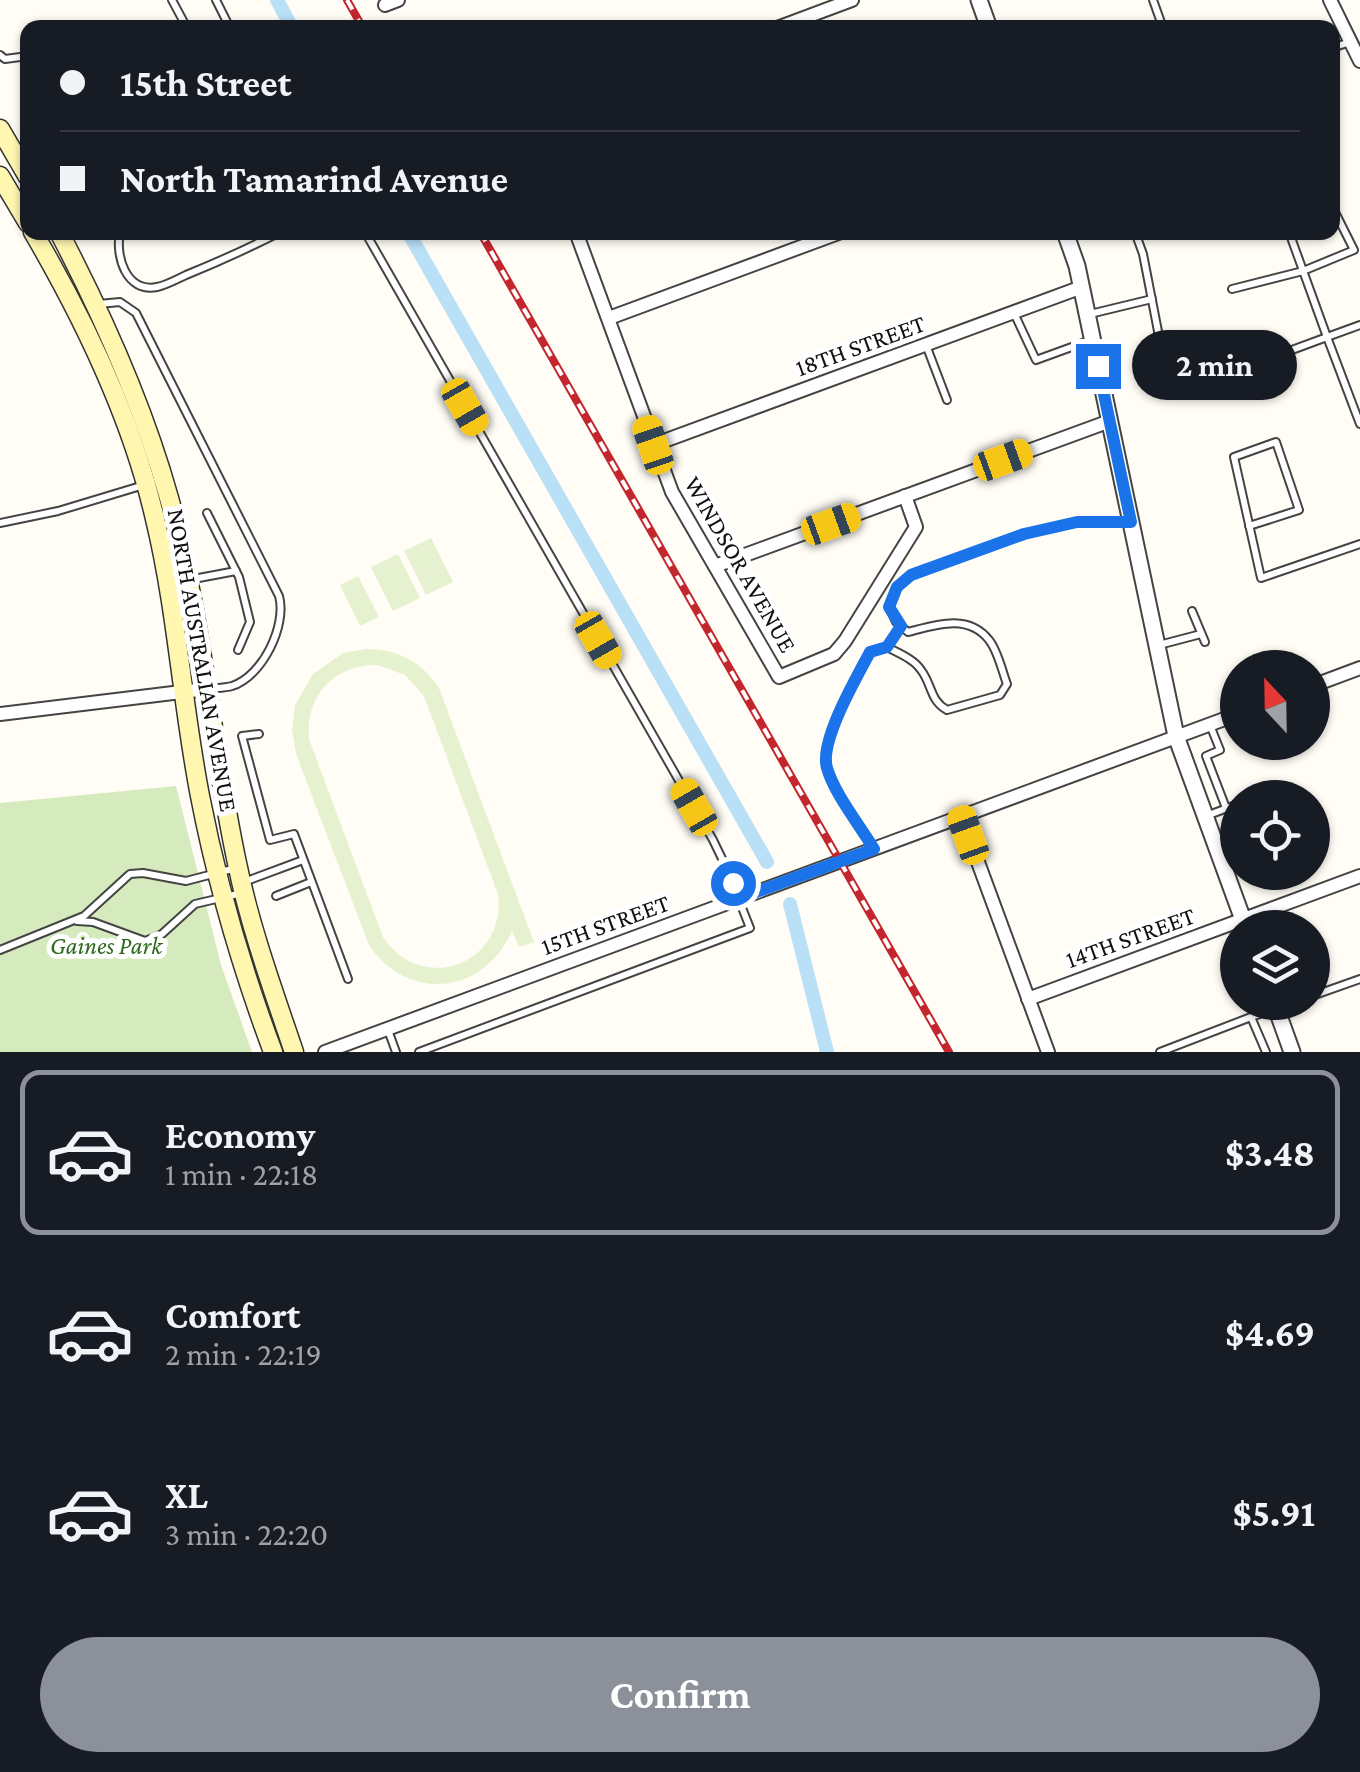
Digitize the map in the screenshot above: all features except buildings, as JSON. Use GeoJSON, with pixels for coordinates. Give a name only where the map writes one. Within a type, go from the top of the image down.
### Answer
{"type":"FeatureCollection","features":[{"type":"Feature","properties":{"kind":"main road"},"geometry":{"type":"LineString","coordinates":[[0,130],[20,164]]}},
{"type":"Feature","properties":{"kind":"main road","name":"NORTH AUSTRALIAN AVENUE"},"geometry":{"type":"LineString","coordinates":[[0,176],[20,206]]}},
{"type":"Feature","properties":{"kind":"main road","name":"NORTH AUSTRALIAN AVENUE"},"geometry":{"type":"LineString","coordinates":[[41,240],[154,482],[188,580],[241,881],[294,1052]]}},
{"type":"Feature","properties":{"kind":"main road","name":"NORTH AUSTRALIAN AVENUE"},"geometry":{"type":"LineString","coordinates":[[62,240],[132,386],[154,482],[155,516],[216,873],[274,1052]]}},
{"type":"Feature","properties":{"kind":"street"},"geometry":{"type":"LineString","coordinates":[[798,20],[852,0]]}},
{"type":"Feature","properties":{"kind":"street"},"geometry":{"type":"LineString","coordinates":[[1340,20],[1360,61]]}},
{"type":"Feature","properties":{"kind":"street","name":"WINDSOR AVENUE"},"geometry":{"type":"LineString","coordinates":[[579,240],[672,492],[779,677],[834,654],[846,641],[916,527],[905,496]]}},
{"type":"Feature","properties":{"kind":"street"},"geometry":{"type":"LineString","coordinates":[[608,318],[819,240]]}},
{"type":"Feature","properties":{"kind":"street"},"geometry":{"type":"LineString","coordinates":[[1067,240],[1088,314],[1176,736],[1240,910]]}},
{"type":"Feature","properties":{"kind":"street","name":"18TH STREET"},"geometry":{"type":"LineString","coordinates":[[653,445],[1082,288]]}},
{"type":"Feature","properties":{"kind":"street"},"geometry":{"type":"LineString","coordinates":[[715,566],[1110,421]]}},
{"type":"Feature","properties":{"kind":"street"},"geometry":{"type":"LineString","coordinates":[[1330,679],[1360,668]]}},
{"type":"Feature","properties":{"kind":"street"},"geometry":{"type":"LineString","coordinates":[[0,714],[206,689]]}},
{"type":"Feature","properties":{"kind":"street","name":"15TH STREET"},"geometry":{"type":"LineString","coordinates":[[325,1052],[1220,720]]}},
{"type":"Feature","properties":{"kind":"street"},"geometry":{"type":"LineString","coordinates":[[961,816],[1048,1052]]}},
{"type":"Feature","properties":{"kind":"street","name":"14TH STREET"},"geometry":{"type":"LineString","coordinates":[[1277,910],[1360,876]]}},
{"type":"Feature","properties":{"kind":"street","name":"14TH STREET"},"geometry":{"type":"LineString","coordinates":[[1028,999],[1220,932]]}},
{"type":"Feature","properties":{"kind":"street"},"geometry":{"type":"LineString","coordinates":[[1280,1020],[1291,1048]]}},
{"type":"Feature","properties":{"kind":"lane"},"geometry":{"type":"LineString","coordinates":[[1340,45],[1350,41]]}},
{"type":"Feature","properties":{"kind":"lane"},"geometry":{"type":"LineString","coordinates":[[1232,289],[1303,270],[1354,250],[1340,222]]}},
{"type":"Feature","properties":{"kind":"lane"},"geometry":{"type":"LineString","coordinates":[[119,240],[122,269],[136,284],[154,288],[264,240]]}},
{"type":"Feature","properties":{"kind":"lane"},"geometry":{"type":"LineString","coordinates":[[370,240],[713,840],[750,928],[419,1052]]}},
{"type":"Feature","properties":{"kind":"lane"},"geometry":{"type":"LineString","coordinates":[[1138,240],[1163,357]]}},
{"type":"Feature","properties":{"kind":"lane"},"geometry":{"type":"LineString","coordinates":[[1292,240],[1360,424]]}},
{"type":"Feature","properties":{"kind":"lane"},"geometry":{"type":"LineString","coordinates":[[1088,314],[1152,299]]}},
{"type":"Feature","properties":{"kind":"lane"},"geometry":{"type":"LineString","coordinates":[[96,305],[128,304],[148,332],[282,607],[280,626],[266,654],[248,676],[234,686],[206,689]]}},
{"type":"Feature","properties":{"kind":"lane"},"geometry":{"type":"LineString","coordinates":[[1014,312],[1036,360],[1092,340]]}},
{"type":"Feature","properties":{"kind":"lane"},"geometry":{"type":"LineString","coordinates":[[1216,378],[1360,325]]}},
{"type":"Feature","properties":{"kind":"lane"},"geometry":{"type":"LineString","coordinates":[[926,345],[947,400]]}},
{"type":"Feature","properties":{"kind":"lane"},"geometry":{"type":"LineString","coordinates":[[1249,526],[1299,510],[1276,442],[1234,456],[1249,526],[1261,578],[1360,544]]}},
{"type":"Feature","properties":{"kind":"lane"},"geometry":{"type":"LineString","coordinates":[[0,523],[58,511],[154,482]]}},
{"type":"Feature","properties":{"kind":"lane"},"geometry":{"type":"LineString","coordinates":[[207,513],[236,571],[250,622],[238,650]]}},
{"type":"Feature","properties":{"kind":"lane"},"geometry":{"type":"LineString","coordinates":[[887,647],[920,668],[937,705],[947,710],[1000,694],[1006,684],[990,640],[975,629],[952,621],[908,632],[889,607],[897,587],[911,575],[1024,534],[1077,522],[1131,522]]}},
{"type":"Feature","properties":{"kind":"lane"},"geometry":{"type":"LineString","coordinates":[[188,580],[236,571]]}},
{"type":"Feature","properties":{"kind":"lane"},"geometry":{"type":"LineString","coordinates":[[1157,646],[1203,638],[1192,610]]}},
{"type":"Feature","properties":{"kind":"lane"},"geometry":{"type":"LineString","coordinates":[[874,849],[832,779],[826,753],[850,690],[870,652],[887,647],[901,626]]}},
{"type":"Feature","properties":{"kind":"lane"},"geometry":{"type":"LineString","coordinates":[[1209,724],[1220,750],[1206,756],[1220,792]]}},
{"type":"Feature","properties":{"kind":"lane"},"geometry":{"type":"LineString","coordinates":[[260,734],[242,736],[270,840],[294,834],[348,979]]}},
{"type":"Feature","properties":{"kind":"lane"},"geometry":{"type":"LineString","coordinates":[[1206,816],[1220,810]]}},
{"type":"Feature","properties":{"kind":"lane"},"geometry":{"type":"LineString","coordinates":[[70,921],[94,922],[146,941],[162,934],[195,904],[223,898],[241,881],[303,860]]}},
{"type":"Feature","properties":{"kind":"lane"},"geometry":{"type":"LineString","coordinates":[[0,950],[70,921],[102,902],[130,874],[186,881],[216,873],[241,881]]}},
{"type":"Feature","properties":{"kind":"lane"},"geometry":{"type":"LineString","coordinates":[[276,896],[310,882]]}},
{"type":"Feature","properties":{"kind":"lane"},"geometry":{"type":"LineString","coordinates":[[1330,989],[1360,978]]}},
{"type":"Feature","properties":{"kind":"lane"},"geometry":{"type":"LineString","coordinates":[[1160,1052],[1243,1020]]}},
{"type":"Feature","properties":{"kind":"lane"},"geometry":{"type":"LineString","coordinates":[[1252,1020],[1268,1052],[1291,1048]]}},
{"type":"Feature","properties":{"kind":"lane"},"geometry":{"type":"LineString","coordinates":[[387,1029],[396,1052]]}},
{"type":"Feature","properties":{"kind":"lane"},"geometry":{"type":"LineString","coordinates":[[440,1052],[444,1042]]}},
{"type":"Feature","properties":{"kind":"green space"},"geometry":{"type":"Polygon","coordinates":[[[431,538],[453,582],[426,595],[404,551],[431,538]]]}},
{"type":"Feature","properties":{"kind":"green space"},"geometry":{"type":"Polygon","coordinates":[[[398,554],[420,598],[393,611],[371,567],[398,554]]]}},
{"type":"Feature","properties":{"kind":"green space"},"geometry":{"type":"Polygon","coordinates":[[[358,576],[379,617],[360,626],[340,585],[358,576]]]}},
{"type":"Feature","properties":{"kind":"green space"},"geometry":{"type":"Polygon","coordinates":[[[367,649],[399,654],[425,671],[439,688],[534,942],[519,947],[512,931],[499,952],[465,979],[445,984],[424,983],[404,976],[385,964],[369,945],[296,754],[292,730],[295,705],[313,674],[343,653],[367,649]],[[378,665],[348,670],[336,677],[317,696],[309,739],[383,937],[400,955],[419,965],[439,968],[459,964],[476,954],[489,939],[497,918],[498,894],[424,696],[405,675],[378,665]]]}},
{"type":"Feature","properties":{"kind":"green space","name":"Gaines Park"},"geometry":{"type":"Polygon","coordinates":[[[176,786],[221,965],[252,1052],[0,1052],[0,803],[176,786]]]}},
{"type":"Feature","properties":{"kind":"waterway"},"geometry":{"type":"LineString","coordinates":[[277,0],[288,20]]}},
{"type":"Feature","properties":{"kind":"waterway"},"geometry":{"type":"LineString","coordinates":[[413,240],[767,862]]}},
{"type":"Feature","properties":{"kind":"waterway"},"geometry":{"type":"LineString","coordinates":[[790,904],[827,1052]]}},
{"type":"Feature","properties":{"kind":"railway"},"geometry":{"type":"LineString","coordinates":[[347,0],[358,20]]}},
{"type":"Feature","properties":{"kind":"railway"},"geometry":{"type":"LineString","coordinates":[[485,240],[949,1052]]}},
{"type":"Feature","properties":{"kind":"route"},"geometry":{"type":"LineString","coordinates":[[733,883],[740,898],[874,849],[832,779],[826,753],[850,690],[870,652],[887,647],[901,626],[889,607],[897,587],[911,575],[1024,534],[1077,522],[1131,522],[1098,366]]}}]}
